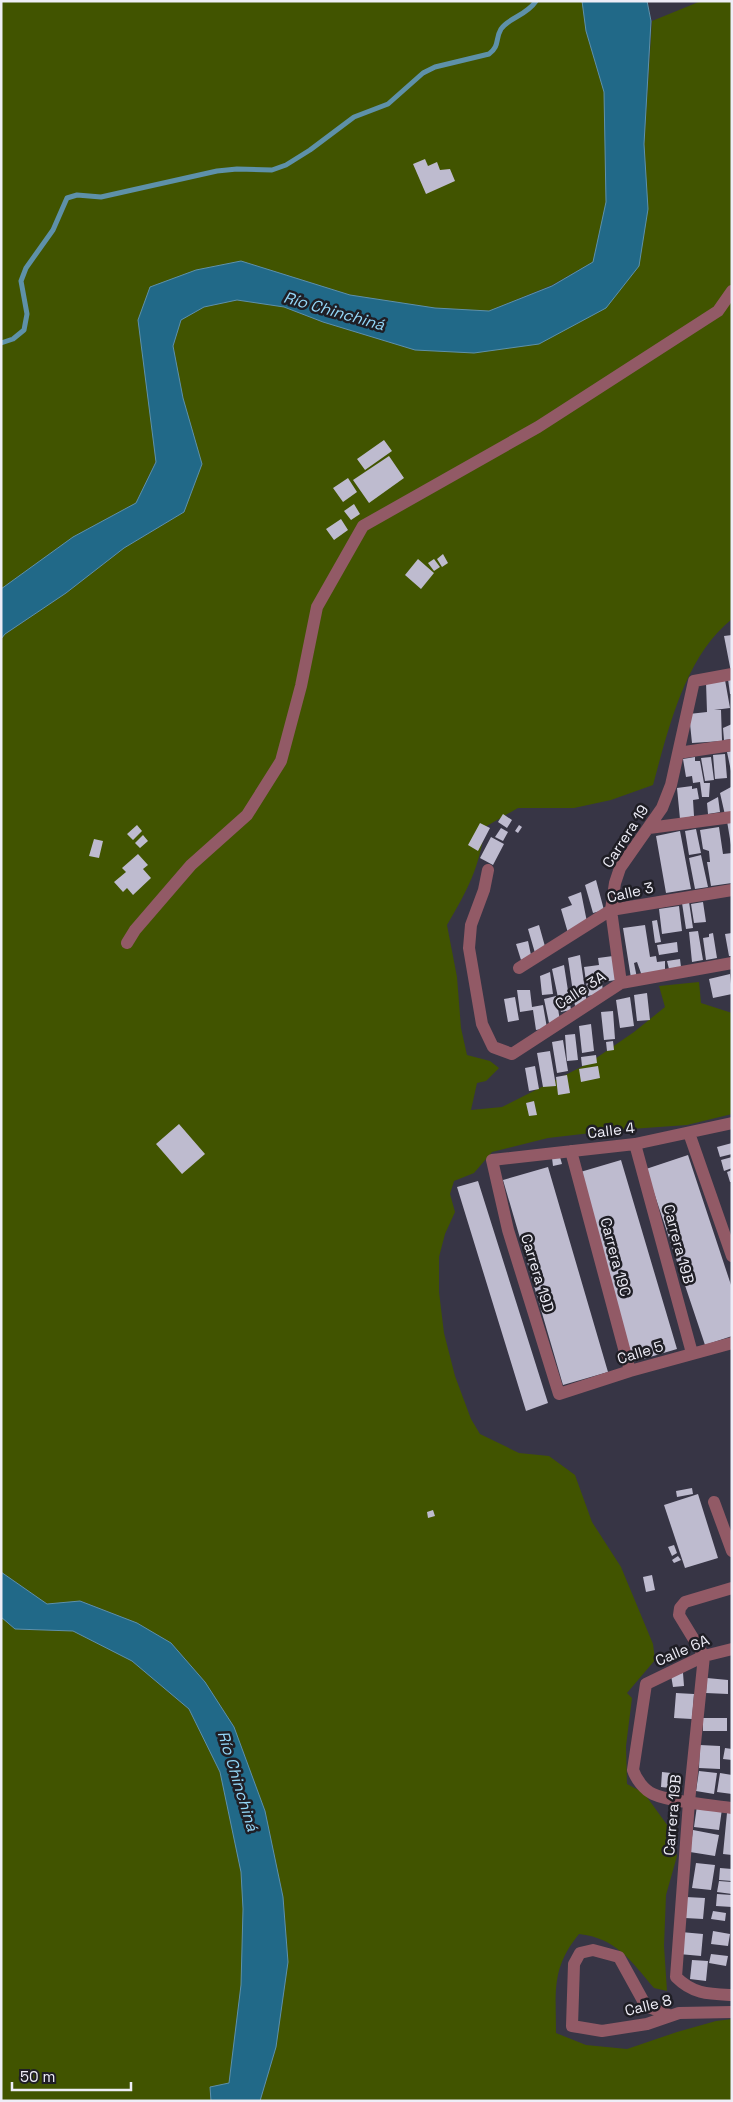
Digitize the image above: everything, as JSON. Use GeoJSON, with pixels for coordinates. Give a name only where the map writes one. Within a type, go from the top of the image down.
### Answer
{"type":"FeatureCollection","features":[{"type":"Feature","properties":{"kind":"street"},"geometry":{"type":"LineString","coordinates":[[127,943],[135,930],[191,865],[247,815],[281,761],[301,686],[317,607],[363,526],[538,428],[718,311],[732,291]]}},
{"type":"Feature","properties":{"kind":"street","name":"Carrera 19"},"geometry":{"type":"LineString","coordinates":[[621,983],[611,910],[615,883],[620,868],[662,808],[671,785],[694,681],[732,674]]}},
{"type":"Feature","properties":{"kind":"street"},"geometry":{"type":"LineString","coordinates":[[678,753],[732,745]]}},
{"type":"Feature","properties":{"kind":"street"},"geometry":{"type":"LineString","coordinates":[[649,828],[732,817]]}},
{"type":"Feature","properties":{"kind":"street","name":"Calle 3A"},"geometry":{"type":"LineString","coordinates":[[488,870],[484,890],[471,925],[469,948],[482,1024],[486,1036],[493,1047],[512,1054],[621,983],[732,963]]}},
{"type":"Feature","properties":{"kind":"street","name":"Calle 3"},"geometry":{"type":"LineString","coordinates":[[519,968],[611,910],[732,890]]}},
{"type":"Feature","properties":{"kind":"street","name":"Calle 4"},"geometry":{"type":"LineString","coordinates":[[492,1160],[635,1144],[732,1123]]}},
{"type":"Feature","properties":{"kind":"street"},"geometry":{"type":"LineString","coordinates":[[689,1133],[732,1256]]}},
{"type":"Feature","properties":{"kind":"street","name":"Carrera 19B"},"geometry":{"type":"LineString","coordinates":[[635,1144],[692,1353]]}},
{"type":"Feature","properties":{"kind":"street","name":"Carrera 19C"},"geometry":{"type":"LineString","coordinates":[[571,1151],[630,1371]]}},
{"type":"Feature","properties":{"kind":"street","name":"Carrera 19D"},"geometry":{"type":"LineString","coordinates":[[492,1160],[508,1230],[558,1394]]}},
{"type":"Feature","properties":{"kind":"street","name":"Calle 5"},"geometry":{"type":"LineString","coordinates":[[558,1394],[630,1371],[732,1343]]}},
{"type":"Feature","properties":{"kind":"street"},"geometry":{"type":"LineString","coordinates":[[714,1502],[732,1552]]}},
{"type":"Feature","properties":{"kind":"street"},"geometry":{"type":"LineString","coordinates":[[704,1656],[679,1615],[680,1608],[685,1602],[732,1588]]}},
{"type":"Feature","properties":{"kind":"street","name":"Calle 6A"},"geometry":{"type":"LineString","coordinates":[[689,1802],[652,1794],[636,1779],[633,1770],[646,1684],[704,1656],[732,1649]]}},
{"type":"Feature","properties":{"kind":"street","name":"Carrera 19B"},"geometry":{"type":"LineString","coordinates":[[704,1656],[689,1802],[676,1977],[686,1987],[706,1994],[732,1996]]}},
{"type":"Feature","properties":{"kind":"street"},"geometry":{"type":"LineString","coordinates":[[689,1802],[732,1808]]}},
{"type":"Feature","properties":{"kind":"street","name":"Calle 8"},"geometry":{"type":"LineString","coordinates":[[669,2015],[646,2006],[619,1957],[593,1950],[580,1953],[574,1964],[572,2026],[602,2031],[647,2024],[669,2015],[732,2012]]}},
{"type":"Feature","properties":{"kind":"green space"},"geometry":{"type":"Polygon","coordinates":[[[1,1],[582,1],[586,31],[604,92],[606,202],[593,262],[552,285],[489,311],[435,308],[350,295],[241,261],[138,320],[156,461],[136,503],[73,537],[1,589],[1,1]]]}},
{"type":"Feature","properties":{"kind":"green space"},"geometry":{"type":"Polygon","coordinates":[[[701,1],[732,1],[732,619],[716,634],[690,673],[672,718],[653,785],[611,800],[574,808],[518,808],[485,827],[483,842],[472,878],[447,925],[457,977],[461,1028],[467,1055],[490,1061],[499,1068],[486,1081],[477,1083],[471,1110],[502,1107],[589,1063],[634,1032],[665,1007],[659,986],[699,982],[701,1003],[732,1013],[732,1114],[687,1125],[617,1130],[548,1138],[492,1152],[474,1173],[454,1181],[450,1194],[455,1212],[445,1234],[439,1257],[439,1292],[444,1333],[455,1376],[471,1419],[480,1434],[519,1453],[549,1456],[575,1475],[592,1522],[621,1567],[653,1644],[655,1660],[627,1693],[632,1698],[626,1746],[627,1784],[644,1793],[670,1829],[677,1856],[666,1895],[664,1946],[667,1991],[654,1988],[630,1960],[613,1946],[592,1936],[579,1934],[570,1946],[559,1969],[556,1993],[556,2033],[586,2045],[627,2049],[677,2032],[716,2021],[732,2019],[732,2101],[260,2101],[276,2047],[288,1962],[283,1897],[265,1811],[234,1727],[205,1682],[171,1643],[137,1623],[81,1601],[47,1604],[1,1572],[1,639],[5,634],[66,593],[124,548],[184,512],[183,398],[173,346],[181,320],[204,307],[237,300],[284,307],[323,322],[415,350],[539,344],[648,209],[644,144],[652,21],[701,1]]]}},
{"type":"Feature","properties":{"kind":"green space"},"geometry":{"type":"Polygon","coordinates":[[[1,1617],[15,1629],[73,1631],[132,1661],[189,1709],[220,1772],[241,1872],[243,1909],[241,1985],[229,2083],[210,2087],[211,2101],[1,2101],[1,1617]]]}},
{"type":"Feature","properties":{"kind":"water","name":"Río Chinchiná"},"geometry":{"type":"Polygon","coordinates":[[[582,1],[647,1],[651,21],[644,144],[648,209],[639,266],[606,308],[539,344],[474,353],[415,350],[323,322],[284,307],[237,300],[204,307],[181,320],[173,346],[183,398],[202,464],[184,512],[124,548],[66,593],[5,634],[1,639],[1,589],[73,537],[136,503],[156,462],[138,320],[150,287],[196,270],[241,261],[350,295],[435,308],[489,311],[552,286],[593,262],[606,202],[604,92],[586,31],[582,1]]]}},
{"type":"Feature","properties":{"kind":"water","name":"Río Chinchiná"},"geometry":{"type":"Polygon","coordinates":[[[1,1572],[47,1604],[80,1601],[137,1623],[171,1643],[205,1682],[234,1727],[265,1811],[283,1897],[288,1962],[276,2047],[260,2101],[211,2101],[210,2087],[229,2083],[241,1985],[243,1909],[241,1872],[220,1772],[189,1709],[132,1661],[73,1631],[15,1629],[1,1617],[1,1572]]]}},
{"type":"Feature","properties":{"kind":"building"},"geometry":{"type":"Polygon","coordinates":[[[425,159],[428,166],[437,162],[440,170],[450,169],[455,181],[426,194],[413,164],[425,159]]]}},
{"type":"Feature","properties":{"kind":"building"},"geometry":{"type":"Polygon","coordinates":[[[384,440],[392,451],[365,470],[357,459],[384,440]]]}},
{"type":"Feature","properties":{"kind":"building"},"geometry":{"type":"Polygon","coordinates":[[[389,456],[404,478],[369,503],[353,480],[389,456]]]}},
{"type":"Feature","properties":{"kind":"building"},"geometry":{"type":"Polygon","coordinates":[[[348,478],[357,492],[343,502],[333,488],[348,478]]]}},
{"type":"Feature","properties":{"kind":"building"},"geometry":{"type":"Polygon","coordinates":[[[354,504],[360,514],[351,520],[344,511],[354,504]]]}},
{"type":"Feature","properties":{"kind":"building"},"geometry":{"type":"Polygon","coordinates":[[[341,519],[348,530],[334,540],[326,529],[341,519]]]}},
{"type":"Feature","properties":{"kind":"building"},"geometry":{"type":"Polygon","coordinates":[[[443,554],[448,563],[442,567],[437,559],[443,554]]]}},
{"type":"Feature","properties":{"kind":"building"},"geometry":{"type":"Polygon","coordinates":[[[418,559],[434,573],[421,589],[405,575],[418,559]]]}},
{"type":"Feature","properties":{"kind":"building"},"geometry":{"type":"Polygon","coordinates":[[[434,559],[440,567],[434,571],[428,563],[434,559]]]}},
{"type":"Feature","properties":{"kind":"building"},"geometry":{"type":"Polygon","coordinates":[[[732,635],[732,672],[731,672],[724,636],[732,635]]]}},
{"type":"Feature","properties":{"kind":"building"},"geometry":{"type":"Polygon","coordinates":[[[728,679],[732,679],[732,694],[730,694],[728,679]]]}},
{"type":"Feature","properties":{"kind":"building"},"geometry":{"type":"Polygon","coordinates":[[[725,680],[730,708],[714,710],[721,710],[722,741],[692,743],[689,714],[707,712],[706,682],[725,680]]]}},
{"type":"Feature","properties":{"kind":"building"},"geometry":{"type":"Polygon","coordinates":[[[732,724],[732,739],[724,740],[723,728],[732,724]]]}},
{"type":"Feature","properties":{"kind":"building"},"geometry":{"type":"Polygon","coordinates":[[[732,751],[732,771],[731,771],[727,752],[732,751]]]}},
{"type":"Feature","properties":{"kind":"building"},"geometry":{"type":"Polygon","coordinates":[[[725,754],[727,778],[715,779],[713,755],[725,754]]]}},
{"type":"Feature","properties":{"kind":"building"},"geometry":{"type":"Polygon","coordinates":[[[695,757],[695,761],[700,761],[704,783],[710,783],[709,797],[702,797],[700,782],[693,783],[692,776],[686,777],[683,759],[695,757]]]}},
{"type":"Feature","properties":{"kind":"building"},"geometry":{"type":"Polygon","coordinates":[[[711,757],[714,780],[705,781],[701,758],[711,757]]]}},
{"type":"Feature","properties":{"kind":"building"},"geometry":{"type":"Polygon","coordinates":[[[692,786],[692,789],[697,788],[699,799],[693,800],[694,816],[680,819],[677,788],[692,786]]]}},
{"type":"Feature","properties":{"kind":"building"},"geometry":{"type":"Polygon","coordinates":[[[731,787],[732,813],[725,815],[720,793],[731,787]]]}},
{"type":"Feature","properties":{"kind":"building"},"geometry":{"type":"Polygon","coordinates":[[[718,797],[720,812],[708,814],[707,803],[718,797]]]}},
{"type":"Feature","properties":{"kind":"building"},"geometry":{"type":"Polygon","coordinates":[[[503,814],[512,820],[507,828],[498,822],[503,814]]]}},
{"type":"Feature","properties":{"kind":"building"},"geometry":{"type":"Polygon","coordinates":[[[732,820],[732,845],[731,845],[727,821],[732,820]]]}},
{"type":"Feature","properties":{"kind":"building"},"geometry":{"type":"Polygon","coordinates":[[[480,823],[490,828],[478,851],[468,845],[480,823]]]}},
{"type":"Feature","properties":{"kind":"building"},"geometry":{"type":"Polygon","coordinates":[[[137,825],[142,831],[133,840],[127,834],[137,825]]]}},
{"type":"Feature","properties":{"kind":"building"},"geometry":{"type":"Polygon","coordinates":[[[519,825],[522,827],[518,833],[515,831],[519,825]]]}},
{"type":"Feature","properties":{"kind":"building"},"geometry":{"type":"Polygon","coordinates":[[[719,827],[723,854],[732,853],[732,883],[711,886],[707,862],[710,862],[709,851],[703,849],[700,830],[719,827]]]}},
{"type":"Feature","properties":{"kind":"building"},"geometry":{"type":"Polygon","coordinates":[[[501,828],[508,832],[503,841],[495,837],[501,828]]]}},
{"type":"Feature","properties":{"kind":"building"},"geometry":{"type":"Polygon","coordinates":[[[696,829],[701,853],[689,855],[685,831],[696,829]]]}},
{"type":"Feature","properties":{"kind":"building"},"geometry":{"type":"Polygon","coordinates":[[[680,831],[691,889],[666,893],[656,836],[680,831]]]}},
{"type":"Feature","properties":{"kind":"building"},"geometry":{"type":"Polygon","coordinates":[[[143,835],[148,841],[140,848],[135,843],[143,835]]]}},
{"type":"Feature","properties":{"kind":"building"},"geometry":{"type":"Polygon","coordinates":[[[491,837],[504,844],[493,865],[480,858],[491,837]]]}},
{"type":"Feature","properties":{"kind":"building"},"geometry":{"type":"Polygon","coordinates":[[[94,839],[103,841],[99,858],[89,856],[94,839]]]}},
{"type":"Feature","properties":{"kind":"building"},"geometry":{"type":"Polygon","coordinates":[[[138,854],[148,865],[143,869],[151,878],[133,895],[127,888],[123,892],[114,882],[126,872],[122,868],[138,854]]]}},
{"type":"Feature","properties":{"kind":"building"},"geometry":{"type":"Polygon","coordinates":[[[701,855],[708,887],[695,889],[689,858],[701,855]]]}},
{"type":"Feature","properties":{"kind":"building"},"geometry":{"type":"Polygon","coordinates":[[[596,880],[604,910],[593,913],[585,885],[596,880]]]}},
{"type":"Feature","properties":{"kind":"building"},"geometry":{"type":"Polygon","coordinates":[[[581,892],[587,922],[568,933],[561,909],[572,905],[568,897],[581,892]]]}},
{"type":"Feature","properties":{"kind":"building"},"geometry":{"type":"Polygon","coordinates":[[[689,902],[693,928],[686,929],[682,903],[689,902]]]}},
{"type":"Feature","properties":{"kind":"building"},"geometry":{"type":"Polygon","coordinates":[[[703,902],[706,922],[694,923],[691,904],[703,902]]]}},
{"type":"Feature","properties":{"kind":"building"},"geometry":{"type":"Polygon","coordinates":[[[679,906],[682,931],[662,934],[659,909],[679,906]]]}},
{"type":"Feature","properties":{"kind":"building"},"geometry":{"type":"Polygon","coordinates":[[[657,920],[661,942],[655,943],[652,921],[657,920]]]}},
{"type":"Feature","properties":{"kind":"building"},"geometry":{"type":"Polygon","coordinates":[[[539,925],[546,950],[535,953],[528,929],[539,925]]]}},
{"type":"Feature","properties":{"kind":"building"},"geometry":{"type":"Polygon","coordinates":[[[645,925],[650,957],[656,956],[657,962],[665,961],[665,971],[642,976],[637,962],[634,963],[637,978],[631,978],[623,928],[645,925]]]}},
{"type":"Feature","properties":{"kind":"building"},"geometry":{"type":"Polygon","coordinates":[[[698,931],[703,960],[692,962],[689,932],[698,931]]]}},
{"type":"Feature","properties":{"kind":"building"},"geometry":{"type":"Polygon","coordinates":[[[713,933],[717,958],[706,960],[703,938],[709,937],[709,934],[713,933]]]}},
{"type":"Feature","properties":{"kind":"building"},"geometry":{"type":"Polygon","coordinates":[[[732,933],[732,956],[729,956],[725,934],[732,933]]]}},
{"type":"Feature","properties":{"kind":"building"},"geometry":{"type":"Polygon","coordinates":[[[528,941],[531,955],[521,960],[516,944],[528,941]]]}},
{"type":"Feature","properties":{"kind":"building"},"geometry":{"type":"Polygon","coordinates":[[[677,942],[678,952],[659,955],[657,945],[677,942]]]}},
{"type":"Feature","properties":{"kind":"building"},"geometry":{"type":"Polygon","coordinates":[[[580,955],[587,1004],[575,1006],[568,958],[580,955]]]}},
{"type":"Feature","properties":{"kind":"building"},"geometry":{"type":"Polygon","coordinates":[[[613,956],[616,980],[602,982],[603,993],[588,996],[584,967],[599,965],[598,958],[613,956]]]}},
{"type":"Feature","properties":{"kind":"building"},"geometry":{"type":"Polygon","coordinates":[[[680,959],[681,967],[669,969],[667,961],[680,959]]]}},
{"type":"Feature","properties":{"kind":"building"},"geometry":{"type":"Polygon","coordinates":[[[564,965],[571,1010],[561,1012],[552,969],[564,965]]]}},
{"type":"Feature","properties":{"kind":"building"},"geometry":{"type":"Polygon","coordinates":[[[550,972],[553,994],[542,995],[540,976],[550,972]]]}},
{"type":"Feature","properties":{"kind":"building"},"geometry":{"type":"Polygon","coordinates":[[[730,974],[732,994],[713,998],[709,979],[730,974]]]}},
{"type":"Feature","properties":{"kind":"building"},"geometry":{"type":"Polygon","coordinates":[[[517,990],[530,990],[532,1007],[543,1005],[547,1028],[536,1030],[533,1010],[520,1012],[517,990]]]}},
{"type":"Feature","properties":{"kind":"building"},"geometry":{"type":"Polygon","coordinates":[[[647,993],[650,1020],[637,1021],[634,995],[647,993]]]}},
{"type":"Feature","properties":{"kind":"building"},"geometry":{"type":"Polygon","coordinates":[[[556,996],[560,1021],[549,1023],[544,999],[556,996]]]}},
{"type":"Feature","properties":{"kind":"building"},"geometry":{"type":"Polygon","coordinates":[[[515,997],[519,1020],[508,1022],[504,999],[515,997]]]}},
{"type":"Feature","properties":{"kind":"building"},"geometry":{"type":"Polygon","coordinates":[[[630,997],[634,1026],[620,1028],[616,1000],[630,997]]]}},
{"type":"Feature","properties":{"kind":"building"},"geometry":{"type":"Polygon","coordinates":[[[613,1011],[615,1039],[604,1040],[601,1012],[613,1011]]]}},
{"type":"Feature","properties":{"kind":"building"},"geometry":{"type":"Polygon","coordinates":[[[591,1024],[594,1051],[582,1053],[579,1026],[591,1024]]]}},
{"type":"Feature","properties":{"kind":"building"},"geometry":{"type":"Polygon","coordinates":[[[575,1034],[578,1060],[567,1061],[565,1035],[575,1034]]]}},
{"type":"Feature","properties":{"kind":"building"},"geometry":{"type":"Polygon","coordinates":[[[563,1040],[568,1071],[557,1073],[552,1042],[563,1040]]]}},
{"type":"Feature","properties":{"kind":"building"},"geometry":{"type":"Polygon","coordinates":[[[613,1041],[614,1050],[607,1051],[606,1042],[613,1041]]]}},
{"type":"Feature","properties":{"kind":"building"},"geometry":{"type":"Polygon","coordinates":[[[550,1051],[556,1086],[543,1087],[537,1053],[550,1051]]]}},
{"type":"Feature","properties":{"kind":"building"},"geometry":{"type":"Polygon","coordinates":[[[596,1055],[597,1063],[582,1066],[581,1057],[596,1055]]]}},
{"type":"Feature","properties":{"kind":"building"},"geometry":{"type":"Polygon","coordinates":[[[535,1066],[539,1089],[529,1091],[525,1068],[535,1066]]]}},
{"type":"Feature","properties":{"kind":"building"},"geometry":{"type":"Polygon","coordinates":[[[598,1066],[600,1078],[581,1082],[579,1069],[598,1066]]]}},
{"type":"Feature","properties":{"kind":"building"},"geometry":{"type":"Polygon","coordinates":[[[567,1075],[570,1093],[558,1095],[556,1077],[567,1075]]]}},
{"type":"Feature","properties":{"kind":"building"},"geometry":{"type":"Polygon","coordinates":[[[534,1101],[537,1115],[529,1116],[526,1103],[534,1101]]]}},
{"type":"Feature","properties":{"kind":"building"},"geometry":{"type":"Polygon","coordinates":[[[179,1124],[205,1154],[182,1174],[156,1144],[179,1124]]]}},
{"type":"Feature","properties":{"kind":"building"},"geometry":{"type":"Polygon","coordinates":[[[732,1143],[732,1154],[720,1157],[717,1147],[732,1143]]]}},
{"type":"Feature","properties":{"kind":"building"},"geometry":{"type":"Polygon","coordinates":[[[688,1155],[732,1288],[732,1336],[705,1345],[646,1169],[688,1155]]]}},
{"type":"Feature","properties":{"kind":"building"},"geometry":{"type":"Polygon","coordinates":[[[560,1157],[562,1164],[553,1166],[552,1158],[560,1157]]]}},
{"type":"Feature","properties":{"kind":"building"},"geometry":{"type":"Polygon","coordinates":[[[732,1157],[732,1168],[724,1171],[721,1160],[732,1157]]]}},
{"type":"Feature","properties":{"kind":"building"},"geometry":{"type":"Polygon","coordinates":[[[621,1160],[677,1349],[633,1362],[577,1173],[621,1160]]]}},
{"type":"Feature","properties":{"kind":"building"},"geometry":{"type":"Polygon","coordinates":[[[548,1167],[608,1372],[563,1385],[503,1180],[548,1167]]]}},
{"type":"Feature","properties":{"kind":"building"},"geometry":{"type":"Polygon","coordinates":[[[732,1170],[732,1182],[730,1182],[727,1172],[732,1170]]]}},
{"type":"Feature","properties":{"kind":"building"},"geometry":{"type":"Polygon","coordinates":[[[478,1181],[548,1403],[526,1411],[457,1187],[478,1181]]]}},
{"type":"Feature","properties":{"kind":"building"},"geometry":{"type":"Polygon","coordinates":[[[692,1488],[693,1494],[677,1497],[676,1491],[692,1488]]]}},
{"type":"Feature","properties":{"kind":"building"},"geometry":{"type":"Polygon","coordinates":[[[698,1494],[718,1558],[685,1568],[664,1505],[698,1494]]]}},
{"type":"Feature","properties":{"kind":"building"},"geometry":{"type":"Polygon","coordinates":[[[433,1510],[435,1516],[428,1518],[427,1512],[433,1510]]]}},
{"type":"Feature","properties":{"kind":"building"},"geometry":{"type":"Polygon","coordinates":[[[674,1545],[677,1553],[672,1556],[668,1547],[674,1545]]]}},
{"type":"Feature","properties":{"kind":"building"},"geometry":{"type":"Polygon","coordinates":[[[678,1556],[681,1560],[674,1563],[672,1560],[678,1556]]]}},
{"type":"Feature","properties":{"kind":"building"},"geometry":{"type":"Polygon","coordinates":[[[652,1575],[655,1590],[646,1592],[643,1577],[652,1575]]]}},
{"type":"Feature","properties":{"kind":"building"},"geometry":{"type":"Polygon","coordinates":[[[683,1673],[684,1686],[673,1687],[671,1675],[683,1673]]]}},
{"type":"Feature","properties":{"kind":"building"},"geometry":{"type":"Polygon","coordinates":[[[707,1678],[728,1680],[728,1694],[706,1693],[707,1678]]]}},
{"type":"Feature","properties":{"kind":"building"},"geometry":{"type":"Polygon","coordinates":[[[676,1693],[694,1694],[692,1719],[674,1718],[676,1693]]]}},
{"type":"Feature","properties":{"kind":"building"},"geometry":{"type":"Polygon","coordinates":[[[703,1718],[727,1718],[727,1731],[703,1731],[703,1718]]]}},
{"type":"Feature","properties":{"kind":"building"},"geometry":{"type":"Polygon","coordinates":[[[700,1745],[720,1746],[720,1769],[699,1768],[700,1745]]]}},
{"type":"Feature","properties":{"kind":"building"},"geometry":{"type":"Polygon","coordinates":[[[725,1748],[732,1749],[732,1760],[723,1759],[725,1748]]]}},
{"type":"Feature","properties":{"kind":"building"},"geometry":{"type":"Polygon","coordinates":[[[699,1771],[717,1773],[714,1794],[696,1791],[699,1771]]]}},
{"type":"Feature","properties":{"kind":"building"},"geometry":{"type":"Polygon","coordinates":[[[662,1772],[671,1773],[670,1788],[661,1787],[662,1772]]]}},
{"type":"Feature","properties":{"kind":"building"},"geometry":{"type":"Polygon","coordinates":[[[720,1773],[732,1775],[732,1794],[717,1792],[720,1773]]]}},
{"type":"Feature","properties":{"kind":"building"},"geometry":{"type":"Polygon","coordinates":[[[697,1806],[722,1809],[719,1830],[694,1827],[697,1806]]]}},
{"type":"Feature","properties":{"kind":"building"},"geometry":{"type":"Polygon","coordinates":[[[727,1813],[732,1813],[732,1855],[723,1854],[727,1813]]]}},
{"type":"Feature","properties":{"kind":"building"},"geometry":{"type":"Polygon","coordinates":[[[693,1830],[719,1835],[715,1856],[690,1852],[693,1830]]]}},
{"type":"Feature","properties":{"kind":"building"},"geometry":{"type":"Polygon","coordinates":[[[696,1863],[715,1865],[711,1890],[692,1888],[696,1863]]]}},
{"type":"Feature","properties":{"kind":"building"},"geometry":{"type":"Polygon","coordinates":[[[720,1868],[732,1869],[732,1881],[719,1880],[720,1868]]]}},
{"type":"Feature","properties":{"kind":"building"},"geometry":{"type":"Polygon","coordinates":[[[719,1881],[732,1882],[732,1894],[717,1892],[719,1881]]]}},
{"type":"Feature","properties":{"kind":"building"},"geometry":{"type":"Polygon","coordinates":[[[717,1894],[732,1895],[732,1907],[716,1906],[717,1894]]]}},
{"type":"Feature","properties":{"kind":"building"},"geometry":{"type":"Polygon","coordinates":[[[686,1897],[705,1898],[703,1919],[685,1918],[686,1897]]]}},
{"type":"Feature","properties":{"kind":"building"},"geometry":{"type":"Polygon","coordinates":[[[713,1911],[726,1913],[725,1921],[711,1919],[713,1911]]]}},
{"type":"Feature","properties":{"kind":"building"},"geometry":{"type":"Polygon","coordinates":[[[713,1931],[730,1934],[728,1946],[711,1944],[713,1931]]]}},
{"type":"Feature","properties":{"kind":"building"},"geometry":{"type":"Polygon","coordinates":[[[681,1932],[703,1934],[701,1956],[679,1954],[681,1932]]]}},
{"type":"Feature","properties":{"kind":"building"},"geometry":{"type":"Polygon","coordinates":[[[711,1954],[728,1956],[726,1966],[709,1963],[711,1954]]]}},
{"type":"Feature","properties":{"kind":"building"},"geometry":{"type":"Polygon","coordinates":[[[692,1960],[708,1961],[706,1981],[690,1979],[692,1960]]]}},
{"type":"Feature","properties":{"kind":"waterway"},"geometry":{"type":"LineString","coordinates":[[1,343],[13,339],[24,330],[27,314],[21,281],[26,268],[53,230],[67,198],[77,195],[101,197],[217,171],[237,169],[272,170],[286,165],[310,150],[354,117],[388,104],[423,73],[435,67],[489,54],[495,48],[499,33],[504,25],[527,10],[536,1]]}}]}
